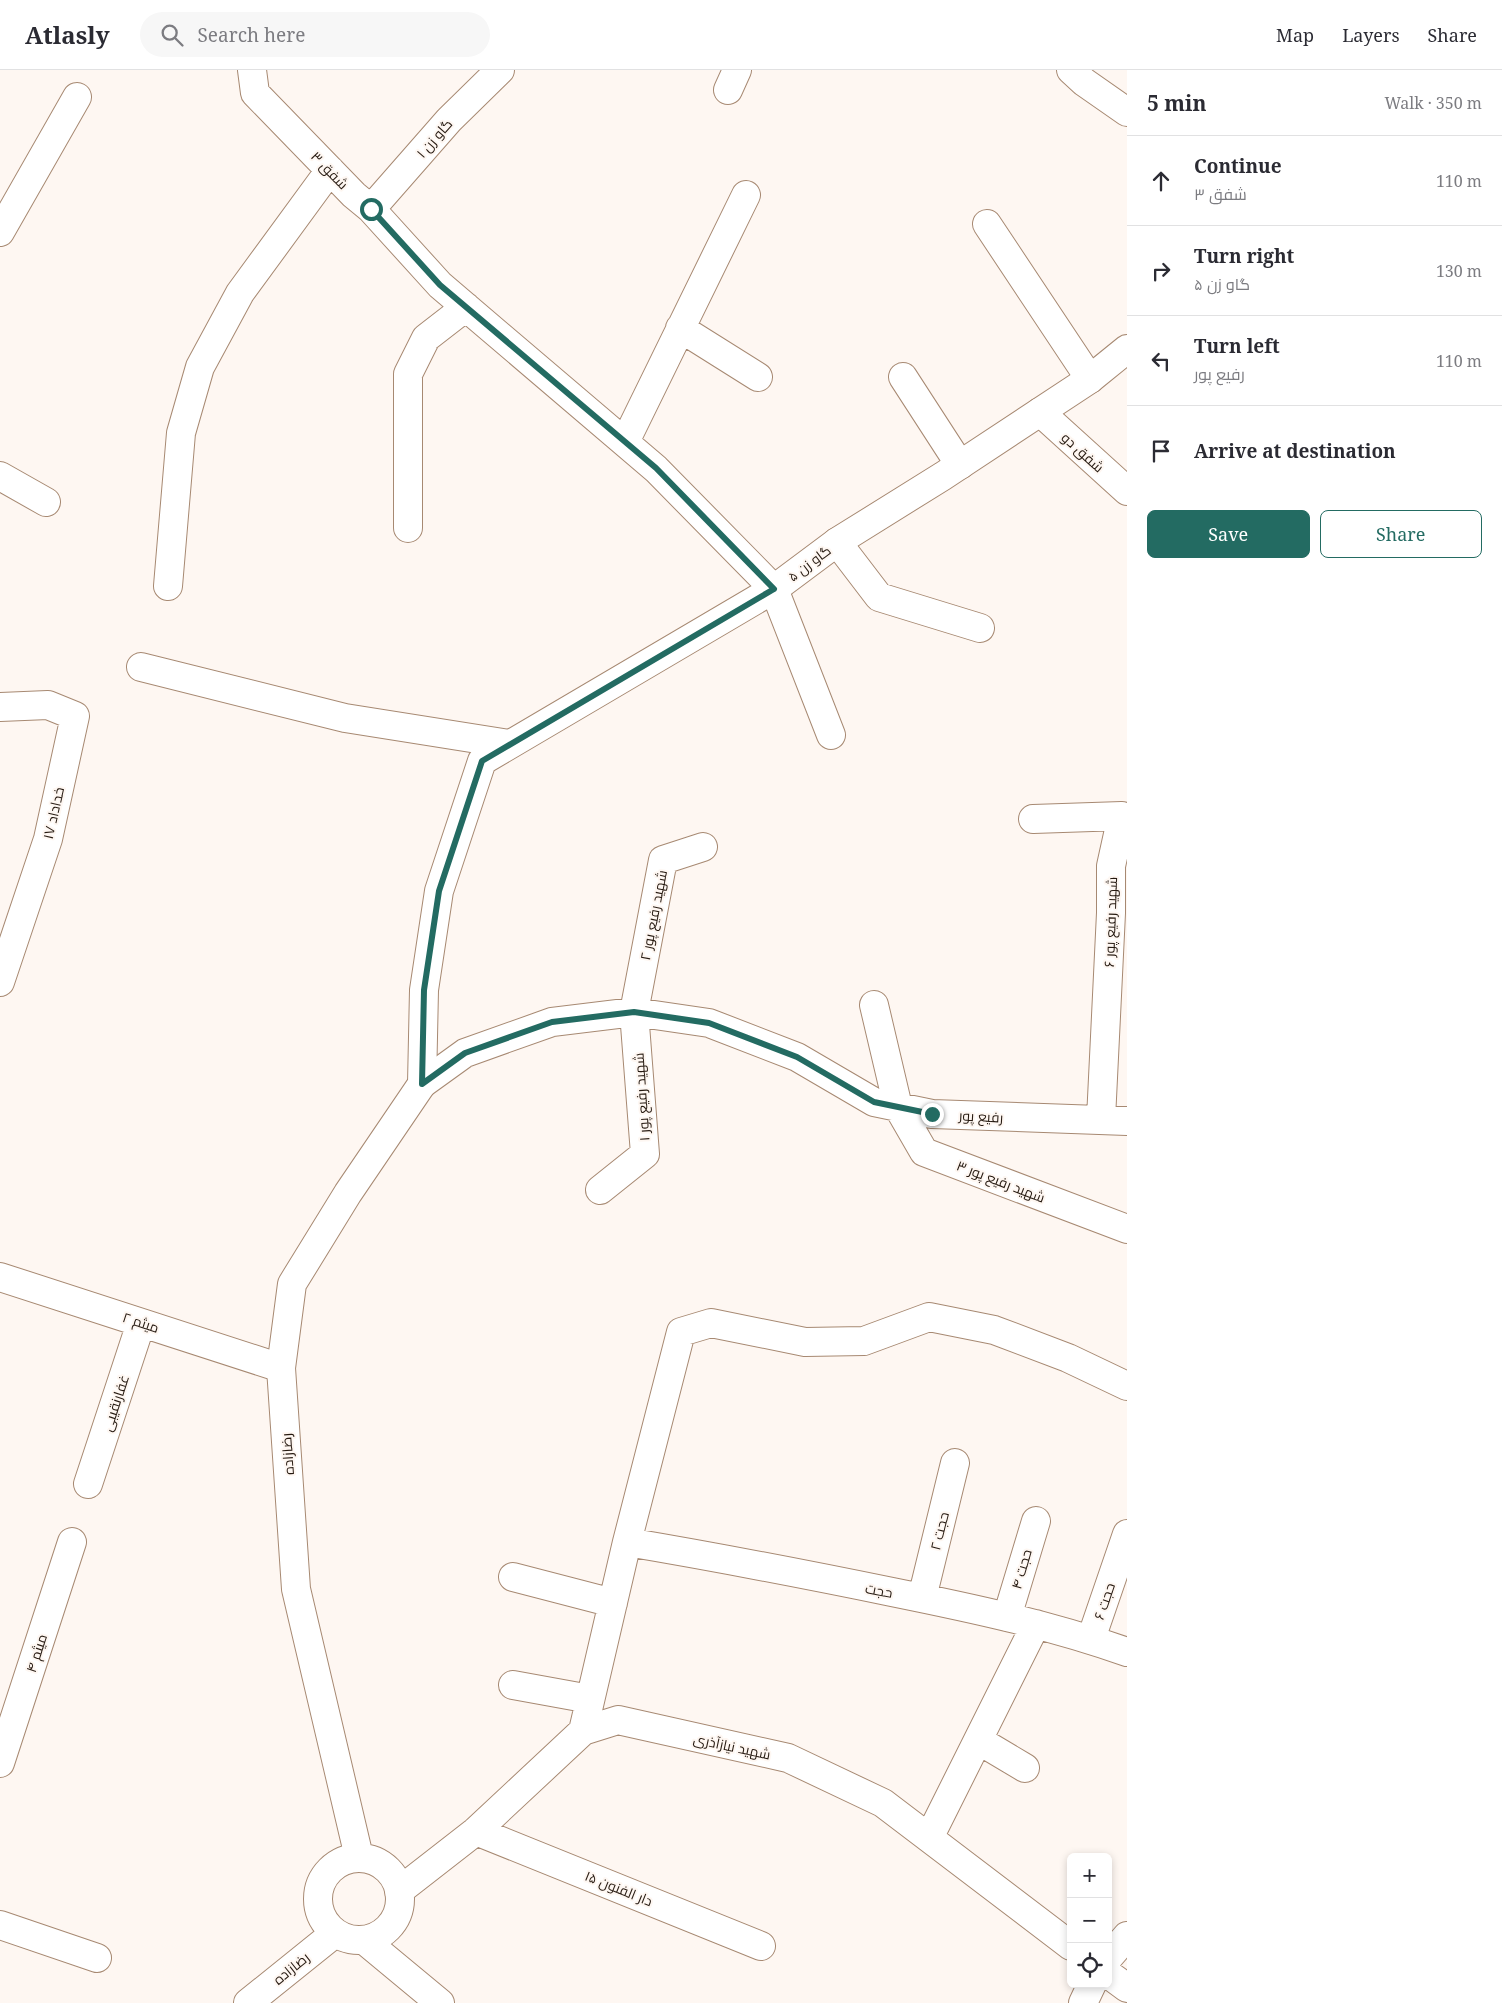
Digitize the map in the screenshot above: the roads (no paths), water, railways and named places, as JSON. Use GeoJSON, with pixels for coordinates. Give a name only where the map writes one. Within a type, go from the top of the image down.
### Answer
{"type":"FeatureCollection","features":[{"type":"Feature","properties":{"kind":"street","name":"شفق ۳"},"geometry":{"type":"LineString","coordinates":[[252,70],[255,93],[354,195],[371,209],[440,285],[656,468],[774,589]]}},
{"type":"Feature","properties":{"kind":"street","name":"گاو زن ۱"},"geometry":{"type":"LineString","coordinates":[[371,209],[449,120],[500,70]]}},
{"type":"Feature","properties":{"kind":"street"},"geometry":{"type":"LineString","coordinates":[[1071,70],[1084,82],[1127,112]]}},
{"type":"Feature","properties":{"kind":"street"},"geometry":{"type":"LineString","coordinates":[[0,232],[77,97]]}},
{"type":"Feature","properties":{"kind":"street"},"geometry":{"type":"LineString","coordinates":[[168,586],[181,433],[200,367],[240,293],[330,170]]}},
{"type":"Feature","properties":{"kind":"street"},"geometry":{"type":"LineString","coordinates":[[625,442],[746,195]]}},
{"type":"Feature","properties":{"kind":"street"},"geometry":{"type":"LineString","coordinates":[[987,224],[1090,379]]}},
{"type":"Feature","properties":{"kind":"street"},"geometry":{"type":"LineString","coordinates":[[408,528],[408,374],[426,338],[466,307]]}},
{"type":"Feature","properties":{"kind":"street"},"geometry":{"type":"LineString","coordinates":[[680,328],[758,377]]}},
{"type":"Feature","properties":{"kind":"street","name":"گاو زن ۵"},"geometry":{"type":"LineString","coordinates":[[422,1084],[424,990],[439,891],[482,761],[774,589],[837,542],[960,465],[1090,379],[1127,349]]}},
{"type":"Feature","properties":{"kind":"street"},"geometry":{"type":"LineString","coordinates":[[903,377],[960,465]]}},
{"type":"Feature","properties":{"kind":"street","name":"شفق دو"},"geometry":{"type":"LineString","coordinates":[[1040,412],[1127,491]]}},
{"type":"Feature","properties":{"kind":"street"},"geometry":{"type":"LineString","coordinates":[[0,476],[46,502]]}},
{"type":"Feature","properties":{"kind":"street"},"geometry":{"type":"LineString","coordinates":[[837,542],[879,597],[980,628]]}},
{"type":"Feature","properties":{"kind":"street"},"geometry":{"type":"LineString","coordinates":[[774,589],[831,735]]}},
{"type":"Feature","properties":{"kind":"street"},"geometry":{"type":"LineString","coordinates":[[142,667],[345,718],[509,744]]}},
{"type":"Feature","properties":{"kind":"street","name":"خداداد ۱۷"},"geometry":{"type":"LineString","coordinates":[[0,706],[48,705],[75,716],[48,839],[0,982]]}},
{"type":"Feature","properties":{"kind":"street","name":"شهید رفیع پور ۶"},"geometry":{"type":"LineString","coordinates":[[1033,819],[1122,816],[1111,866],[1114,1120]]}},
{"type":"Feature","properties":{"kind":"street","name":"شهید رفیع پور ۲"},"geometry":{"type":"LineString","coordinates":[[634,1012],[663,860],[704,847]]}},
{"type":"Feature","properties":{"kind":"street","name":"شهید رفیع پور ۳"},"geometry":{"type":"LineString","coordinates":[[874,1005],[898,1107],[924,1152],[1127,1229]]}},
{"type":"Feature","properties":{"kind":"street","name":"رفیع پور"},"geometry":{"type":"LineString","coordinates":[[422,1084],[465,1053],[552,1022],[634,1012],[709,1023],[797,1057],[874,1102],[932,1114],[1114,1120]]}},
{"type":"Feature","properties":{"kind":"street","name":"شهید رفیع پور ۱"},"geometry":{"type":"LineString","coordinates":[[600,1190],[645,1154],[634,1012]]}},
{"type":"Feature","properties":{"kind":"street","name":"رضازاده"},"geometry":{"type":"LineString","coordinates":[[359,1857],[296,1589],[281,1368],[292,1284],[348,1192],[422,1084]]}},
{"type":"Feature","properties":{"kind":"street","name":"میثم ۲"},"geometry":{"type":"LineString","coordinates":[[0,1277],[281,1368]]}},
{"type":"Feature","properties":{"kind":"street"},"geometry":{"type":"LineString","coordinates":[[583,1731],[627,1542],[681,1332],[711,1324],[804,1342],[864,1341],[929,1317],[994,1330],[1068,1358],[1127,1386]]}},
{"type":"Feature","properties":{"kind":"street","name":"غفارنقیبی"},"geometry":{"type":"LineString","coordinates":[[88,1484],[141,1323]]}},
{"type":"Feature","properties":{"kind":"street","name":"حجت ۲"},"geometry":{"type":"LineString","coordinates":[[922,1598],[955,1463]]}},
{"type":"Feature","properties":{"kind":"street","name":"حجت ۴"},"geometry":{"type":"LineString","coordinates":[[1007,1618],[1036,1521]]}},
{"type":"Feature","properties":{"kind":"street","name":"حجت ۶"},"geometry":{"type":"LineString","coordinates":[[1091,1639],[1127,1534]]}},
{"type":"Feature","properties":{"kind":"street","name":"میثم ۴"},"geometry":{"type":"LineString","coordinates":[[0,1763],[72,1542]]}},
{"type":"Feature","properties":{"kind":"street","name":"حجت"},"geometry":{"type":"LineString","coordinates":[[627,1542],[758,1565],[922,1598],[1036,1624],[1091,1639],[1127,1652]]}},
{"type":"Feature","properties":{"kind":"street"},"geometry":{"type":"LineString","coordinates":[[513,1577],[613,1603]]}},
{"type":"Feature","properties":{"kind":"street"},"geometry":{"type":"LineString","coordinates":[[929,1838],[1036,1624]]}},
{"type":"Feature","properties":{"kind":"street"},"geometry":{"type":"LineString","coordinates":[[512,1685],[590,1699]]}},
{"type":"Feature","properties":{"kind":"street","name":"شهید نیازآذری"},"geometry":{"type":"LineString","coordinates":[[399,1891],[476,1831],[583,1731],[618,1720],[788,1758],[882,1803],[1067,1943]]}},
{"type":"Feature","properties":{"kind":"street"},"geometry":{"type":"LineString","coordinates":[[978,1740],[1026,1768]]}},
{"type":"Feature","properties":{"kind":"street","name":"دار الفنون ۱۵"},"geometry":{"type":"LineString","coordinates":[[476,1831],[761,1946]]}},
{"type":"Feature","properties":{"kind":"street"},"geometry":{"type":"LineString","coordinates":[[359,1857],[373,1860],[385,1867],[394,1878],[399,1891],[399,1908],[393,1923],[380,1934],[364,1940],[354,1940],[335,1933],[323,1920],[318,1904],[319,1887],[328,1871],[342,1861],[359,1857]]}},
{"type":"Feature","properties":{"kind":"street"},"geometry":{"type":"LineString","coordinates":[[0,1925],[97,1958]]}},
{"type":"Feature","properties":{"kind":"street","name":"رضازاده"},"geometry":{"type":"LineString","coordinates":[[248,2003],[335,1933]]}},
{"type":"Feature","properties":{"kind":"street"},"geometry":{"type":"LineString","coordinates":[[1112,1953],[1127,1936]]}},
{"type":"Feature","properties":{"kind":"street"},"geometry":{"type":"LineString","coordinates":[[364,1940],[440,2003]]}},
{"type":"Feature","properties":{"kind":"street"},"geometry":{"type":"LineString","coordinates":[[1112,1977],[1127,1988]]}},
{"type":"Feature","properties":{"kind":"street"},"geometry":{"type":"LineString","coordinates":[[1083,2003],[1090,1988]]}}]}
